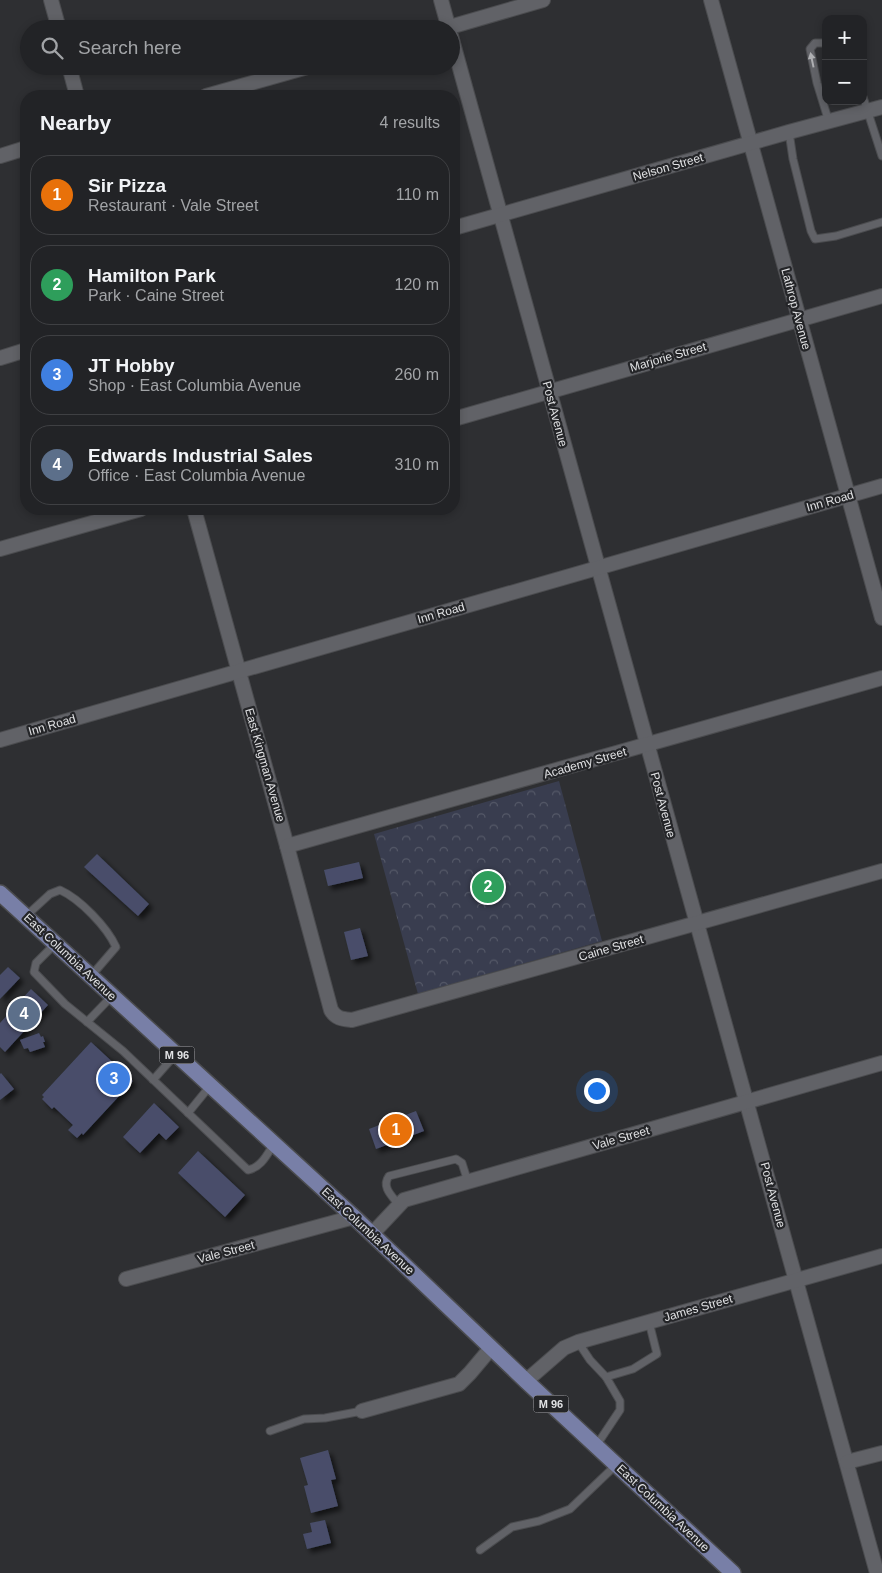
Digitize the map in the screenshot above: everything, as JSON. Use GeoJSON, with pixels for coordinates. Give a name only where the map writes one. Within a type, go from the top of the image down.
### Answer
{"type":"FeatureCollection","features":[{"type":"Feature","properties":{"kind":"main road","name":"East Columbia Avenue"},"geometry":{"type":"LineString","coordinates":[[0,893],[372,1234],[526,1381],[733,1573]]}},
{"type":"Feature","properties":{"kind":"street"},"geometry":{"type":"LineString","coordinates":[[51,0],[57,20]]}},
{"type":"Feature","properties":{"kind":"street","name":"Post Avenue"},"geometry":{"type":"LineString","coordinates":[[441,0],[446,20]]}},
{"type":"Feature","properties":{"kind":"street"},"geometry":{"type":"LineString","coordinates":[[460,26],[543,0]]}},
{"type":"Feature","properties":{"kind":"street","name":"Lathrop Avenue"},"geometry":{"type":"LineString","coordinates":[[711,0],[882,618]]}},
{"type":"Feature","properties":{"kind":"street","name":"Post Avenue"},"geometry":{"type":"LineString","coordinates":[[460,73],[877,1573]]}},
{"type":"Feature","properties":{"kind":"street"},"geometry":{"type":"LineString","coordinates":[[71,75],[75,90]]}},
{"type":"Feature","properties":{"kind":"street"},"geometry":{"type":"LineString","coordinates":[[227,90],[280,75]]}},
{"type":"Feature","properties":{"kind":"street","name":"Nelson Street"},"geometry":{"type":"LineString","coordinates":[[460,226],[882,107]]}},
{"type":"Feature","properties":{"kind":"street"},"geometry":{"type":"LineString","coordinates":[[0,156],[20,150]]}},
{"type":"Feature","properties":{"kind":"street","name":"Marjorie Street"},"geometry":{"type":"LineString","coordinates":[[460,417],[882,296]]}},
{"type":"Feature","properties":{"kind":"street"},"geometry":{"type":"LineString","coordinates":[[0,358],[20,352]]}},
{"type":"Feature","properties":{"kind":"street","name":"Inn Road"},"geometry":{"type":"LineString","coordinates":[[0,740],[882,486]]}},
{"type":"Feature","properties":{"kind":"street"},"geometry":{"type":"LineString","coordinates":[[0,549],[120,515]]}},
{"type":"Feature","properties":{"kind":"street","name":"East Kingman Avenue"},"geometry":{"type":"LineString","coordinates":[[196,515],[288,846],[331,1010],[340,1019]]}},
{"type":"Feature","properties":{"kind":"street","name":"Academy Street"},"geometry":{"type":"LineString","coordinates":[[288,846],[882,678]]}},
{"type":"Feature","properties":{"kind":"street","name":"Caine Street"},"geometry":{"type":"LineString","coordinates":[[340,1019],[352,1020],[882,871]]}},
{"type":"Feature","properties":{"kind":"street","name":"Vale Street"},"geometry":{"type":"LineString","coordinates":[[372,1234],[404,1200],[882,1063]]}},
{"type":"Feature","properties":{"kind":"street","name":"Vale Street"},"geometry":{"type":"LineString","coordinates":[[126,1279],[354,1218]]}},
{"type":"Feature","properties":{"kind":"street","name":"James Street"},"geometry":{"type":"LineString","coordinates":[[526,1381],[564,1348],[578,1342],[882,1256]]}},
{"type":"Feature","properties":{"kind":"street"},"geometry":{"type":"LineString","coordinates":[[362,1411],[458,1384],[491,1348]]}},
{"type":"Feature","properties":{"kind":"street"},"geometry":{"type":"LineString","coordinates":[[847,1462],[882,1452]]}},
{"type":"Feature","properties":{"kind":"lane"},"geometry":{"type":"LineString","coordinates":[[822,42],[815,43],[810,49],[817,83],[829,122]]}},
{"type":"Feature","properties":{"kind":"lane"},"geometry":{"type":"LineString","coordinates":[[866,105],[882,156]]}},
{"type":"Feature","properties":{"kind":"lane"},"geometry":{"type":"LineString","coordinates":[[789,132],[811,231],[815,240],[836,236],[882,222]]}},
{"type":"Feature","properties":{"kind":"lane"},"geometry":{"type":"LineString","coordinates":[[26,916],[50,894],[60,890],[71,895],[110,934],[116,947],[91,976]]}},
{"type":"Feature","properties":{"kind":"lane"},"geometry":{"type":"LineString","coordinates":[[55,944],[36,963],[34,972],[64,1004],[123,1051],[248,1170],[254,1169],[260,1164],[274,1144]]}},
{"type":"Feature","properties":{"kind":"lane"},"geometry":{"type":"LineString","coordinates":[[87,1022],[112,996]]}},
{"type":"Feature","properties":{"kind":"lane"},"geometry":{"type":"LineString","coordinates":[[153,1080],[176,1054]]}},
{"type":"Feature","properties":{"kind":"lane"},"geometry":{"type":"LineString","coordinates":[[188,1113],[210,1086]]}},
{"type":"Feature","properties":{"kind":"lane"},"geometry":{"type":"LineString","coordinates":[[399,1206],[385,1187],[385,1181],[389,1176],[456,1159],[462,1163],[468,1182]]}},
{"type":"Feature","properties":{"kind":"lane"},"geometry":{"type":"LineString","coordinates":[[606,1377],[632,1369],[657,1354],[649,1322]]}},
{"type":"Feature","properties":{"kind":"lane"},"geometry":{"type":"LineString","coordinates":[[578,1342],[590,1360],[606,1377],[620,1401],[620,1410],[596,1446]]}},
{"type":"Feature","properties":{"kind":"lane"},"geometry":{"type":"LineString","coordinates":[[270,1431],[304,1419],[325,1418],[362,1411]]}},
{"type":"Feature","properties":{"kind":"lane"},"geometry":{"type":"LineString","coordinates":[[480,1550],[512,1527],[570,1510],[617,1465]]}},
{"type":"Feature","properties":{"kind":"green space"},"geometry":{"type":"Polygon","coordinates":[[[559,781],[602,941],[418,994],[374,834],[559,781]]]}},
{"type":"Feature","properties":{"kind":"building"},"geometry":{"type":"Polygon","coordinates":[[[97,854],[149,904],[138,916],[84,867],[97,854]]]}},
{"type":"Feature","properties":{"kind":"building"},"geometry":{"type":"Polygon","coordinates":[[[359,862],[363,878],[328,886],[324,870],[359,862]]]}},
{"type":"Feature","properties":{"kind":"building"},"geometry":{"type":"Polygon","coordinates":[[[360,928],[368,956],[351,960],[344,932],[360,928]]]}},
{"type":"Feature","properties":{"kind":"building"},"geometry":{"type":"Polygon","coordinates":[[[8,967],[20,978],[0,999],[0,975],[8,967]]]}},
{"type":"Feature","properties":{"kind":"building"},"geometry":{"type":"Polygon","coordinates":[[[31,989],[48,1005],[5,1052],[0,1047],[0,1023],[31,989]]]}},
{"type":"Feature","properties":{"kind":"building"},"geometry":{"type":"Polygon","coordinates":[[[39,1033],[41,1037],[43,1036],[45,1047],[30,1052],[28,1048],[24,1049],[20,1040],[39,1033]]]}},
{"type":"Feature","properties":{"kind":"building"},"geometry":{"type":"Polygon","coordinates":[[[91,1042],[133,1081],[83,1135],[82,1133],[77,1138],[68,1130],[73,1125],[54,1107],[52,1109],[42,1099],[44,1097],[42,1095],[91,1042]]]}},
{"type":"Feature","properties":{"kind":"building"},"geometry":{"type":"Polygon","coordinates":[[[0,1074],[14,1089],[0,1100],[0,1074]]]}},
{"type":"Feature","properties":{"kind":"building"},"geometry":{"type":"Polygon","coordinates":[[[154,1103],[179,1127],[166,1140],[159,1133],[140,1153],[123,1137],[154,1103]]]}},
{"type":"Feature","properties":{"kind":"building"},"geometry":{"type":"Polygon","coordinates":[[[416,1111],[424,1131],[376,1149],[369,1129],[416,1111]]]}},
{"type":"Feature","properties":{"kind":"building"},"geometry":{"type":"Polygon","coordinates":[[[198,1151],[245,1195],[225,1217],[178,1173],[198,1151]]]}},
{"type":"Feature","properties":{"kind":"building"},"geometry":{"type":"Polygon","coordinates":[[[328,1450],[336,1479],[331,1480],[338,1506],[311,1513],[304,1486],[308,1485],[300,1458],[328,1450]]]}},
{"type":"Feature","properties":{"kind":"building"},"geometry":{"type":"Polygon","coordinates":[[[325,1520],[331,1543],[307,1549],[303,1534],[312,1532],[310,1523],[325,1520]]]}},
{"type":"Feature","properties":{"kind":"place","name":"Hamilton Park"},"geometry":{"type":"Point","coordinates":[488,887]}},
{"type":"Feature","properties":{"kind":"place","name":"Edwards Industrial Sales"},"geometry":{"type":"Point","coordinates":[24,1014]}},
{"type":"Feature","properties":{"kind":"place","name":"JT Hobby"},"geometry":{"type":"Point","coordinates":[114,1079]}},
{"type":"Feature","properties":{"kind":"place","name":"Sir Pizza"},"geometry":{"type":"Point","coordinates":[396,1130]}}]}
